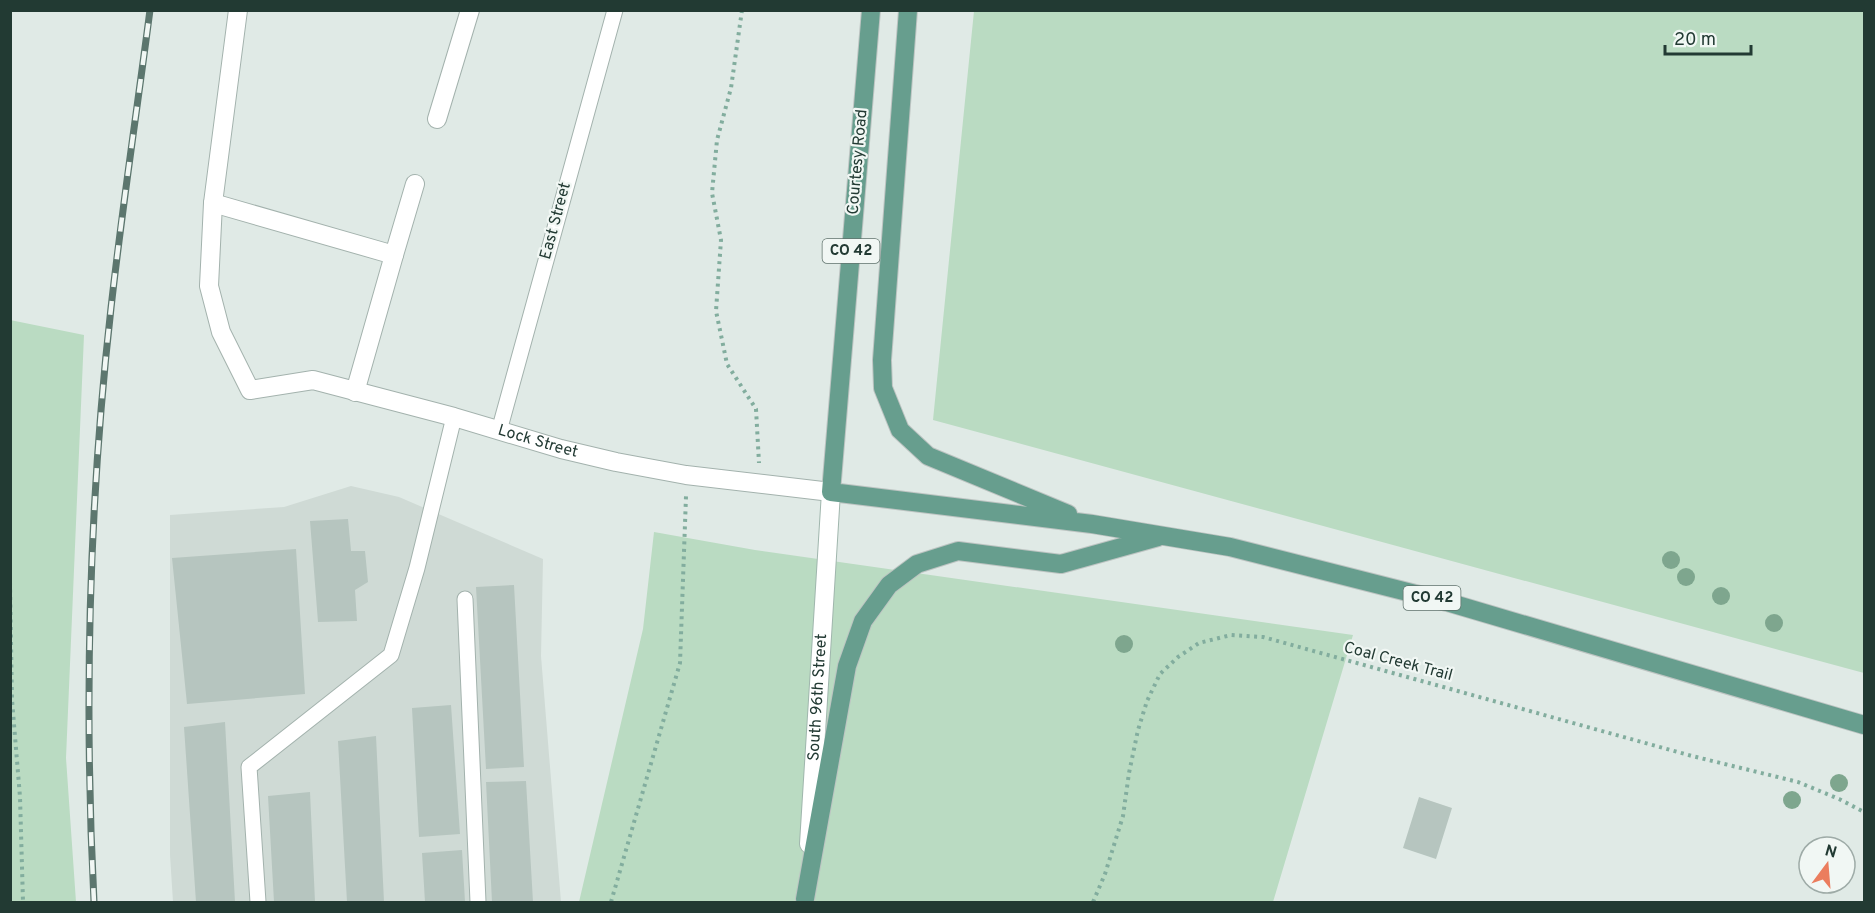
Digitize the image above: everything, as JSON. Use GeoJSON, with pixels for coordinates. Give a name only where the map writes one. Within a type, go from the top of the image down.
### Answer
{"type":"FeatureCollection","features":[{"type":"Feature","properties":{"kind":"main road","name":"Courtesy Road"},"geometry":{"type":"LineString","coordinates":[[831,492],[871,10]]}},
{"type":"Feature","properties":{"kind":"main road"},"geometry":{"type":"LineString","coordinates":[[908,10],[882,360],[883,388],[900,430],[928,456],[1092,524]]}},
{"type":"Feature","properties":{"kind":"main road","name":"CO 42"},"geometry":{"type":"LineString","coordinates":[[831,492],[1092,524],[1241,550],[1436,599],[1864,725]]}},
{"type":"Feature","properties":{"kind":"main road"},"geometry":{"type":"LineString","coordinates":[[805,901],[847,666],[864,621],[889,585],[917,564],[958,551],[1061,564],[1166,536]]}},
{"type":"Feature","properties":{"kind":"street"},"geometry":{"type":"LineString","coordinates":[[238,10],[213,203],[394,255]]}},
{"type":"Feature","properties":{"kind":"street"},"geometry":{"type":"LineString","coordinates":[[437,119],[470,10]]}},
{"type":"Feature","properties":{"kind":"street"},"geometry":{"type":"LineString","coordinates":[[356,392],[415,184]]}},
{"type":"Feature","properties":{"kind":"street","name":"Lock Street"},"geometry":{"type":"LineString","coordinates":[[213,203],[209,286],[221,332],[250,390],[313,381],[454,417],[583,454],[686,475],[831,492]]}},
{"type":"Feature","properties":{"kind":"street","name":"South 96th Street"},"geometry":{"type":"LineString","coordinates":[[805,901],[831,492]]}},
{"type":"Feature","properties":{"kind":"lane","name":"East Street"},"geometry":{"type":"LineString","coordinates":[[499,431],[615,10]]}},
{"type":"Feature","properties":{"kind":"lane"},"geometry":{"type":"LineString","coordinates":[[258,903],[249,767],[391,655],[417,568],[454,417]]}},
{"type":"Feature","properties":{"kind":"lane"},"geometry":{"type":"LineString","coordinates":[[465,599],[478,903]]}},
{"type":"Feature","properties":{"kind":"path"},"geometry":{"type":"LineString","coordinates":[[742,10],[731,88],[717,140],[712,193],[721,240],[716,311],[727,364],[756,409],[761,484]]}},
{"type":"Feature","properties":{"kind":"path"},"geometry":{"type":"LineString","coordinates":[[611,903],[680,663],[686,475]]}},
{"type":"Feature","properties":{"kind":"path"},"geometry":{"type":"LineString","coordinates":[[10,582],[12,700],[20,797],[23,903]]}},
{"type":"Feature","properties":{"kind":"path","name":"Coal Creek Trail"},"geometry":{"type":"LineString","coordinates":[[1093,903],[1105,874],[1123,816],[1138,730],[1147,701],[1160,674],[1178,657],[1199,643],[1231,635],[1263,637],[1692,756],[1798,782],[1864,812]]}},
{"type":"Feature","properties":{"kind":"shaded area"},"geometry":{"type":"Polygon","coordinates":[[[351,486],[399,497],[543,559],[541,656],[561,902],[173,902],[170,855],[170,515],[284,507],[351,486]]]}},
{"type":"Feature","properties":{"kind":"green space"},"geometry":{"type":"Polygon","coordinates":[[[974,11],[1864,11],[1864,673],[933,420],[974,11]]]}},
{"type":"Feature","properties":{"kind":"green space"},"geometry":{"type":"Polygon","coordinates":[[[10,320],[84,335],[66,758],[76,902],[11,902],[10,320]]]}},
{"type":"Feature","properties":{"kind":"green space"},"geometry":{"type":"Polygon","coordinates":[[[654,532],[755,550],[1353,635],[1273,902],[579,902],[643,629],[654,532]]]}},
{"type":"Feature","properties":{"kind":"building"},"geometry":{"type":"Polygon","coordinates":[[[348,519],[351,551],[365,551],[368,582],[355,590],[357,621],[318,622],[310,521],[348,519]]]}},
{"type":"Feature","properties":{"kind":"building"},"geometry":{"type":"Polygon","coordinates":[[[296,549],[305,694],[187,704],[172,558],[296,549]]]}},
{"type":"Feature","properties":{"kind":"building"},"geometry":{"type":"Polygon","coordinates":[[[514,585],[524,767],[486,769],[476,587],[514,585]]]}},
{"type":"Feature","properties":{"kind":"building"},"geometry":{"type":"Polygon","coordinates":[[[451,705],[460,834],[419,837],[412,708],[451,705]]]}},
{"type":"Feature","properties":{"kind":"building"},"geometry":{"type":"Polygon","coordinates":[[[225,722],[235,902],[196,902],[184,727],[225,722]]]}},
{"type":"Feature","properties":{"kind":"building"},"geometry":{"type":"Polygon","coordinates":[[[376,736],[384,902],[347,902],[338,741],[376,736]]]}},
{"type":"Feature","properties":{"kind":"building"},"geometry":{"type":"Polygon","coordinates":[[[526,781],[533,902],[492,902],[486,782],[526,781]]]}},
{"type":"Feature","properties":{"kind":"building"},"geometry":{"type":"Polygon","coordinates":[[[310,792],[315,902],[274,902],[268,796],[310,792]]]}},
{"type":"Feature","properties":{"kind":"building"},"geometry":{"type":"Polygon","coordinates":[[[1419,797],[1452,808],[1436,859],[1403,848],[1419,797]]]}},
{"type":"Feature","properties":{"kind":"building"},"geometry":{"type":"Polygon","coordinates":[[[462,850],[465,902],[425,902],[422,853],[462,850]]]}},
{"type":"Feature","properties":{"kind":"railway"},"geometry":{"type":"LineString","coordinates":[[94,902],[89,754],[93,530],[115,271],[150,10]]}}]}
